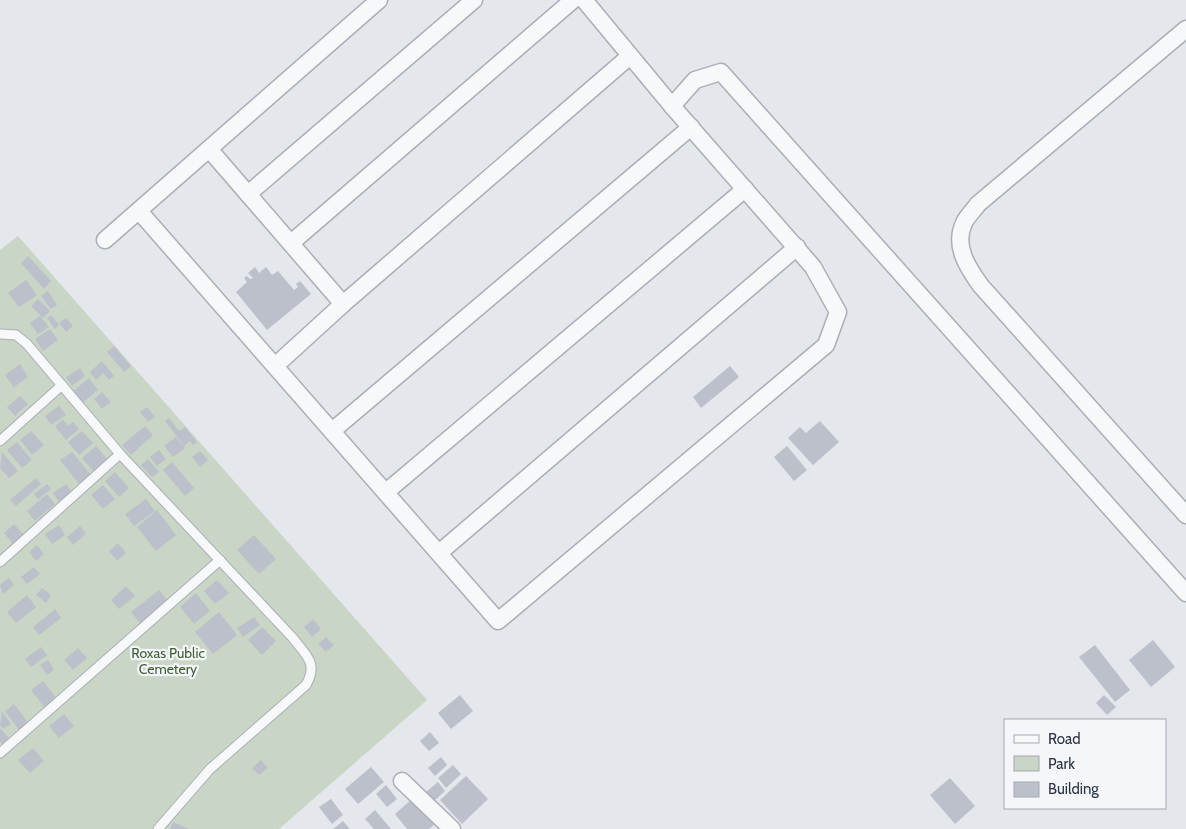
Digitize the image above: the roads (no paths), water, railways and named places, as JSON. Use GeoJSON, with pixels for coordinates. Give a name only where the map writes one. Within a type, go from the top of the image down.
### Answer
{"type":"FeatureCollection","features":[{"type":"Feature","properties":{"kind":"street"},"geometry":{"type":"LineString","coordinates":[[105,240],[379,0]]}},
{"type":"Feature","properties":{"kind":"street"},"geometry":{"type":"LineString","coordinates":[[248,194],[474,0]]}},
{"type":"Feature","properties":{"kind":"street"},"geometry":{"type":"LineString","coordinates":[[290,243],[573,0]]}},
{"type":"Feature","properties":{"kind":"street"},"geometry":{"type":"LineString","coordinates":[[139,211],[498,620],[826,345],[838,312],[813,266],[672,106],[584,0]]}},
{"type":"Feature","properties":{"kind":"street"},"geometry":{"type":"LineString","coordinates":[[1186,29],[978,204],[963,224],[960,244],[966,263],[980,286],[1186,515]]}},
{"type":"Feature","properties":{"kind":"street"},"geometry":{"type":"LineString","coordinates":[[275,366],[343,304],[630,56]]}},
{"type":"Feature","properties":{"kind":"street"},"geometry":{"type":"LineString","coordinates":[[672,106],[695,80],[721,72],[1186,593]]}},
{"type":"Feature","properties":{"kind":"street"},"geometry":{"type":"LineString","coordinates":[[332,431],[691,127]]}},
{"type":"Feature","properties":{"kind":"street"},"geometry":{"type":"LineString","coordinates":[[209,149],[343,304]]}},
{"type":"Feature","properties":{"kind":"street"},"geometry":{"type":"LineString","coordinates":[[386,492],[745,188]]}},
{"type":"Feature","properties":{"kind":"street"},"geometry":{"type":"LineString","coordinates":[[439,553],[797,247]]}},
{"type":"Feature","properties":{"kind":"street"},"geometry":{"type":"LineString","coordinates":[[402,781],[452,829]]}},
{"type":"Feature","properties":{"kind":"lane"},"geometry":{"type":"LineString","coordinates":[[0,334],[16,335],[62,385],[120,454],[220,560],[311,662],[312,676],[306,685],[289,702],[210,769],[158,829]]}},
{"type":"Feature","properties":{"kind":"lane"},"geometry":{"type":"LineString","coordinates":[[0,441],[62,385]]}},
{"type":"Feature","properties":{"kind":"lane"},"geometry":{"type":"LineString","coordinates":[[0,562],[120,454]]}},
{"type":"Feature","properties":{"kind":"lane"},"geometry":{"type":"LineString","coordinates":[[0,753],[220,560]]}},
{"type":"Feature","properties":{"kind":"park label","name":"Roxas Public Cemetery"},"geometry":{"type":"Point","coordinates":[168,662]}}]}
